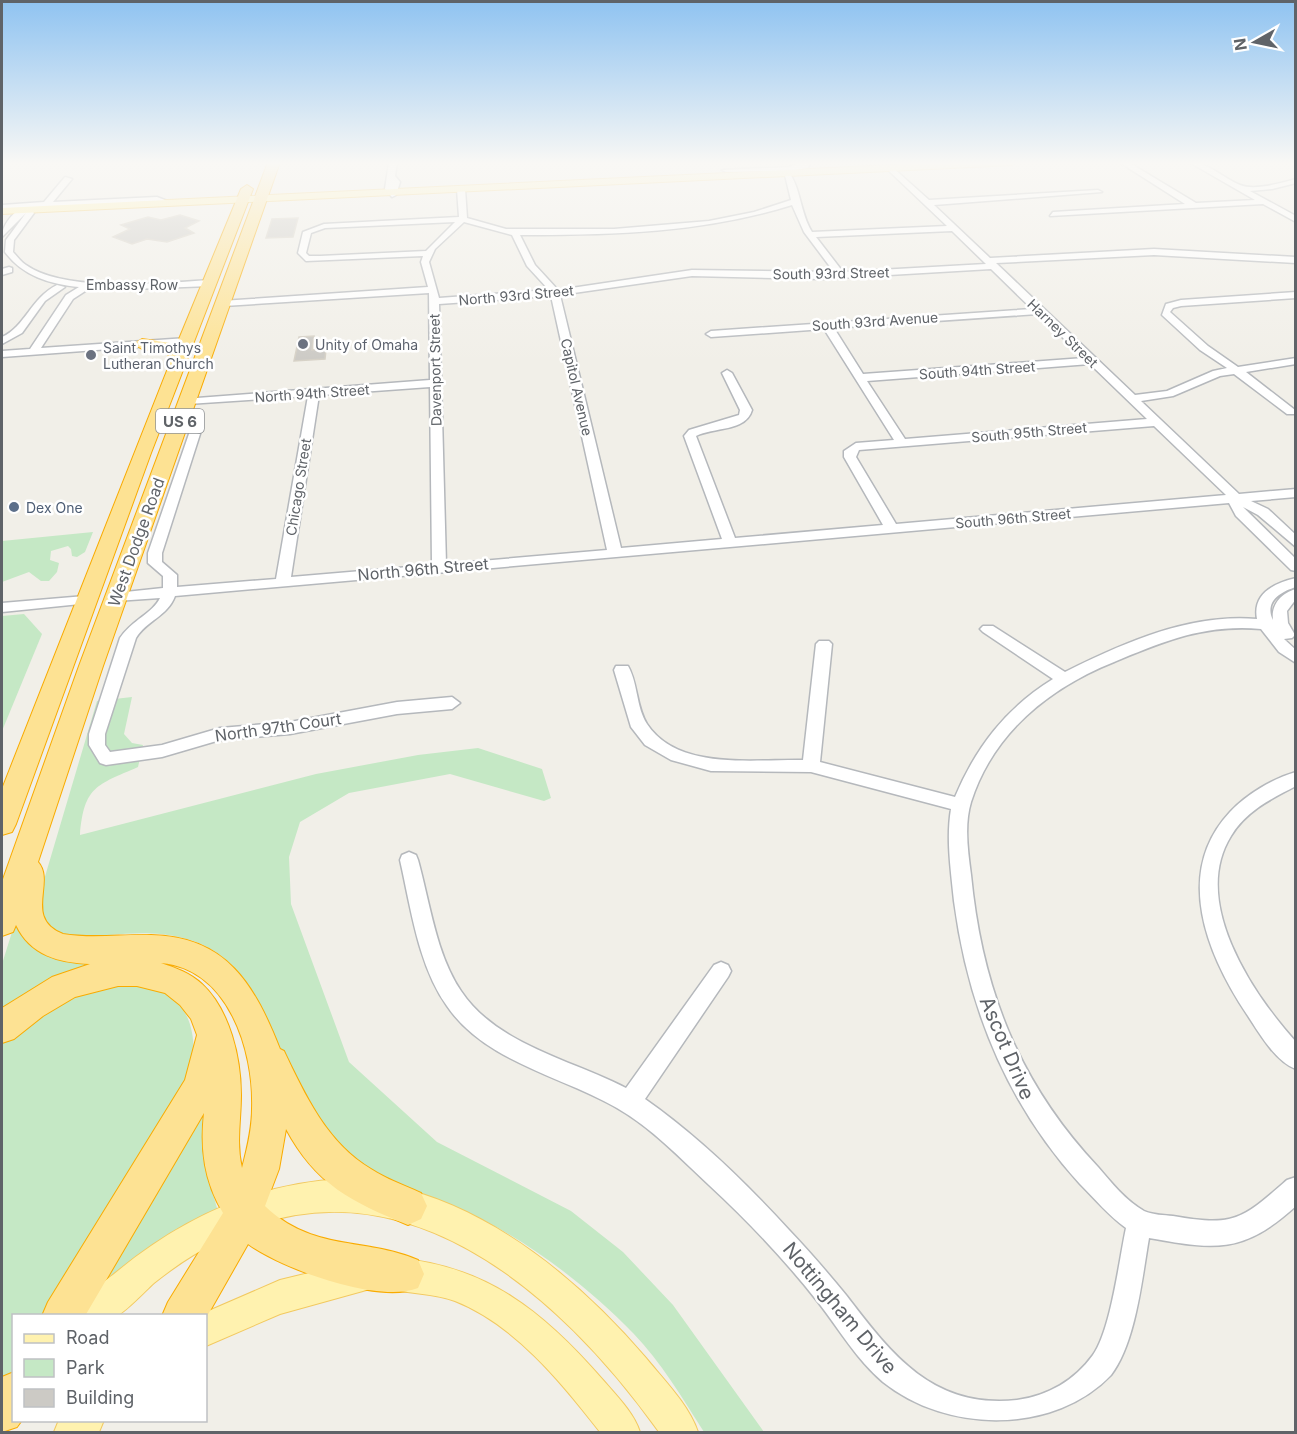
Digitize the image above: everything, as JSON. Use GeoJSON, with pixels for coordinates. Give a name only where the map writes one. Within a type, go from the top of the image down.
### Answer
{"type":"FeatureCollection","features":[{"type":"Feature","properties":{"kind":"highway","name":"West Dodge Road"},"geometry":{"type":"LineString","coordinates":[[2,923],[18,827],[85,600],[209,285],[237,229]]}},
{"type":"Feature","properties":{"kind":"highway","name":"West Dodge Road"},"geometry":{"type":"LineString","coordinates":[[18,827],[116,597],[224,303],[243,229]]}},
{"type":"Feature","properties":{"kind":"highway"},"geometry":{"type":"LineString","coordinates":[[173,440],[175,404],[198,345],[196,342],[187,341]]}},
{"type":"Feature","properties":{"kind":"highway"},"geometry":{"type":"LineString","coordinates":[[142,344],[175,348],[178,363]]}},
{"type":"Feature","properties":{"kind":"highway"},"geometry":{"type":"LineString","coordinates":[[18,827],[29,921],[35,932],[46,941],[61,947],[84,950],[146,947],[188,954],[207,964],[228,980],[245,1005],[305,1128],[327,1155],[348,1177],[408,1206]]}},
{"type":"Feature","properties":{"kind":"highway"},"geometry":{"type":"LineString","coordinates":[[2,1028],[39,999],[84,979],[126,972],[147,973],[179,983],[201,1004],[219,1054],[224,1086],[221,1157],[232,1192],[245,1213],[282,1246],[306,1256],[404,1274]]}},
{"type":"Feature","properties":{"kind":"highway"},"geometry":{"type":"LineString","coordinates":[[63,1314],[197,1092],[210,1056],[209,1021]]}},
{"type":"Feature","properties":{"kind":"highway"},"geometry":{"type":"LineString","coordinates":[[183,1314],[245,1213],[261,1169],[270,1105],[267,1071],[258,1032]]}},
{"type":"Feature","properties":{"kind":"highway"},"geometry":{"type":"LineString","coordinates":[[2,1412],[12,1396]]}},
{"type":"Feature","properties":{"kind":"main road"},"geometry":{"type":"LineString","coordinates":[[94,1314],[120,1288],[160,1256],[201,1231],[245,1213],[313,1197],[343,1195],[408,1206],[485,1242],[530,1270],[563,1296],[594,1324],[629,1363],[680,1432]]}},
{"type":"Feature","properties":{"kind":"main road"},"geometry":{"type":"LineString","coordinates":[[207,1329],[264,1301],[306,1287],[368,1275],[404,1274],[435,1278],[463,1287],[500,1308],[531,1332],[582,1381],[622,1432]]}},
{"type":"Feature","properties":{"kind":"main road"},"geometry":{"type":"LineString","coordinates":[[72,1432],[84,1422]]}},
{"type":"Feature","properties":{"kind":"street","name":"Embassy Row"},"geometry":{"type":"LineString","coordinates":[[16,229],[10,240],[9,252],[13,260],[21,267],[41,276],[83,287]]}},
{"type":"Feature","properties":{"kind":"street"},"geometry":{"type":"LineString","coordinates":[[313,229],[306,232],[302,253],[304,257],[320,259],[428,253],[453,229]]}},
{"type":"Feature","properties":{"kind":"street"},"geometry":{"type":"LineString","coordinates":[[489,229],[515,233],[572,234],[657,229]]}},
{"type":"Feature","properties":{"kind":"street"},"geometry":{"type":"LineString","coordinates":[[807,229],[841,275]]}},
{"type":"Feature","properties":{"kind":"street"},"geometry":{"type":"LineString","coordinates":[[811,235],[934,229]]}},
{"type":"Feature","properties":{"kind":"street","name":"Harney Street"},"geometry":{"type":"LineString","coordinates":[[954,229],[1236,498]]}},
{"type":"Feature","properties":{"kind":"street","name":"Capitol Avenue"},"geometry":{"type":"LineString","coordinates":[[515,233],[531,266],[555,293],[615,553]]}},
{"type":"Feature","properties":{"kind":"street","name":"South 93rd Street"},"geometry":{"type":"LineString","coordinates":[[668,276],[709,272],[841,275],[1154,252],[1296,260]]}},
{"type":"Feature","properties":{"kind":"street","name":"Davenport Street"},"geometry":{"type":"LineString","coordinates":[[428,253],[425,265],[434,296],[439,568]]}},
{"type":"Feature","properties":{"kind":"street","name":"Embassy Row"},"geometry":{"type":"LineString","coordinates":[[4,269],[30,280],[60,287],[128,289],[209,285]]}},
{"type":"Feature","properties":{"kind":"street","name":"North 93rd Street"},"geometry":{"type":"LineString","coordinates":[[224,303],[555,293],[668,276]]}},
{"type":"Feature","properties":{"kind":"street"},"geometry":{"type":"LineString","coordinates":[[4,340],[15,335],[43,295],[60,287]]}},
{"type":"Feature","properties":{"kind":"street"},"geometry":{"type":"LineString","coordinates":[[34,351],[68,298],[83,287]]}},
{"type":"Feature","properties":{"kind":"street"},"geometry":{"type":"LineString","coordinates":[[1291,412],[1267,391],[1168,319],[1165,313],[1169,306],[1185,302],[1296,295]]}},
{"type":"Feature","properties":{"kind":"street","name":"South 93rd Avenue"},"geometry":{"type":"LineString","coordinates":[[711,334],[825,324],[1040,311]]}},
{"type":"Feature","properties":{"kind":"street"},"geometry":{"type":"LineString","coordinates":[[825,324],[902,442]]}},
{"type":"Feature","properties":{"kind":"street"},"geometry":{"type":"LineString","coordinates":[[2,354],[187,341]]}},
{"type":"Feature","properties":{"kind":"street","name":"South 94th Street"},"geometry":{"type":"LineString","coordinates":[[860,378],[1093,361]]}},
{"type":"Feature","properties":{"kind":"street"},"geometry":{"type":"LineString","coordinates":[[1133,399],[1169,394],[1206,377],[1236,370],[1296,361]]}},
{"type":"Feature","properties":{"kind":"street"},"geometry":{"type":"LineString","coordinates":[[727,373],[746,410],[744,417],[735,422],[693,432],[690,436],[730,543]]}},
{"type":"Feature","properties":{"kind":"street","name":"North 94th Street"},"geometry":{"type":"LineString","coordinates":[[188,401],[436,383]]}},
{"type":"Feature","properties":{"kind":"street","name":"Chicago Street"},"geometry":{"type":"LineString","coordinates":[[283,582],[314,393]]}},
{"type":"Feature","properties":{"kind":"street","name":"South 95th Street"},"geometry":{"type":"LineString","coordinates":[[892,529],[849,453],[860,446],[1157,422]]}},
{"type":"Feature","properties":{"kind":"street"},"geometry":{"type":"LineString","coordinates":[[168,593],[170,575],[155,563],[155,553],[194,434]]}},
{"type":"Feature","properties":{"kind":"street","name":"South 96th Street"},"geometry":{"type":"LineString","coordinates":[[730,543],[1296,493]]}},
{"type":"Feature","properties":{"kind":"street"},"geometry":{"type":"LineString","coordinates":[[1296,543],[1263,512],[1236,498],[1236,506],[1241,513],[1296,567]]}},
{"type":"Feature","properties":{"kind":"street","name":"North 96th Street"},"geometry":{"type":"LineString","coordinates":[[116,597],[730,543]]}},
{"type":"Feature","properties":{"kind":"street"},"geometry":{"type":"LineString","coordinates":[[1296,582],[1281,586],[1266,599],[1263,607],[1273,625],[1277,642],[1296,658]]}},
{"type":"Feature","properties":{"kind":"street","name":"North 97th Court"},"geometry":{"type":"LineString","coordinates":[[168,593],[161,610],[133,629],[128,638],[97,734],[97,745],[106,759],[162,751],[220,734],[290,728],[397,708],[452,703]]}},
{"type":"Feature","properties":{"kind":"street"},"geometry":{"type":"LineString","coordinates":[[1273,625],[1282,604],[1296,593]]}},
{"type":"Feature","properties":{"kind":"street"},"geometry":{"type":"LineString","coordinates":[[2,608],[85,600]]}},
{"type":"Feature","properties":{"kind":"street","name":"Ascot Drive"},"geometry":{"type":"LineString","coordinates":[[1273,625],[1229,622],[1203,625],[1101,661],[1062,678],[1008,723],[982,760],[960,805],[959,860],[965,914],[979,977],[1006,1056],[1036,1114],[1056,1141],[1099,1186],[1140,1222],[1187,1232],[1227,1233],[1257,1221],[1296,1190]]}},
{"type":"Feature","properties":{"kind":"street"},"geometry":{"type":"LineString","coordinates":[[1273,625],[1296,645]]}},
{"type":"Feature","properties":{"kind":"street"},"geometry":{"type":"LineString","coordinates":[[988,629],[1062,678]]}},
{"type":"Feature","properties":{"kind":"street"},"geometry":{"type":"LineString","coordinates":[[811,765],[824,644]]}},
{"type":"Feature","properties":{"kind":"street"},"geometry":{"type":"LineString","coordinates":[[622,670],[630,706],[643,731],[651,741],[677,756],[723,766],[811,765],[960,805]]}},
{"type":"Feature","properties":{"kind":"street"},"geometry":{"type":"LineString","coordinates":[[1296,778],[1260,793],[1231,818],[1213,850],[1209,891],[1216,934],[1237,982],[1267,1027],[1296,1059]]}},
{"type":"Feature","properties":{"kind":"street","name":"Nottingham Drive"},"geometry":{"type":"LineString","coordinates":[[409,860],[441,974],[463,1011],[497,1039],[630,1102],[752,1209],[820,1284],[890,1371],[930,1401],[973,1418],[1005,1421],[1039,1417],[1066,1404],[1092,1381],[1113,1341],[1140,1222]]}},
{"type":"Feature","properties":{"kind":"street"},"geometry":{"type":"LineString","coordinates":[[630,1102],[721,971]]}},
{"type":"Feature","properties":{"kind":"green space"},"geometry":{"type":"Polygon","coordinates":[[[93,532],[85,552],[77,557],[72,556],[68,546],[51,551],[50,560],[59,563],[57,572],[49,581],[41,581],[29,572],[2,582],[2,541],[93,532]]]}},
{"type":"Feature","properties":{"kind":"green space"},"geometry":{"type":"Polygon","coordinates":[[[24,614],[42,634],[2,731],[2,616],[24,614]]]}},
{"type":"Feature","properties":{"kind":"green space"},"geometry":{"type":"Polygon","coordinates":[[[132,697],[124,734],[132,743],[143,745],[138,767],[112,778],[95,789],[85,806],[80,835],[316,774],[418,755],[478,748],[542,769],[551,798],[544,801],[450,774],[349,793],[300,822],[289,857],[291,904],[349,1062],[437,1142],[571,1211],[623,1252],[673,1305],[764,1432],[704,1432],[671,1381],[643,1344],[600,1301],[564,1271],[525,1244],[485,1221],[388,1182],[352,1161],[336,1147],[295,1084],[256,996],[234,967],[220,955],[195,942],[168,935],[139,933],[80,937],[61,935],[40,918],[41,890],[97,701],[132,697]]]}},
{"type":"Feature","properties":{"kind":"green space"},"geometry":{"type":"Polygon","coordinates":[[[17,916],[23,933],[31,945],[42,953],[68,960],[115,957],[2,1016],[2,964],[17,916]]]}},
{"type":"Feature","properties":{"kind":"green space"},"geometry":{"type":"Polygon","coordinates":[[[130,983],[158,989],[178,1003],[190,1023],[194,1047],[192,1071],[48,1314],[12,1314],[12,1372],[2,1389],[2,1042],[53,1001],[130,983]]]}},
{"type":"Feature","properties":{"kind":"green space"},"geometry":{"type":"Polygon","coordinates":[[[209,1102],[206,1169],[217,1208],[215,1213],[88,1304],[209,1102]]]}},
{"type":"Feature","properties":{"kind":"building"},"geometry":{"type":"Polygon","coordinates":[[[130,229],[187,229],[194,233],[167,242],[147,239],[132,244],[113,237],[130,229]]]}},
{"type":"Feature","properties":{"kind":"building"},"geometry":{"type":"Polygon","coordinates":[[[269,229],[295,229],[293,237],[266,238],[269,229]]]}},
{"type":"Feature","properties":{"kind":"building","name":"Unity of Omaha"},"geometry":{"type":"Polygon","coordinates":[[[314,336],[312,350],[326,349],[325,359],[294,361],[299,337],[314,336]]]}},
{"type":"Feature","properties":{"kind":"place","name":"Unity of Omaha"},"geometry":{"type":"Point","coordinates":[303,344]}},
{"type":"Feature","properties":{"kind":"place","name":"Saint Timothys Lutheran Church"},"geometry":{"type":"Point","coordinates":[91,355]}},
{"type":"Feature","properties":{"kind":"place","name":"Dex One"},"geometry":{"type":"Point","coordinates":[14,507]}}]}
